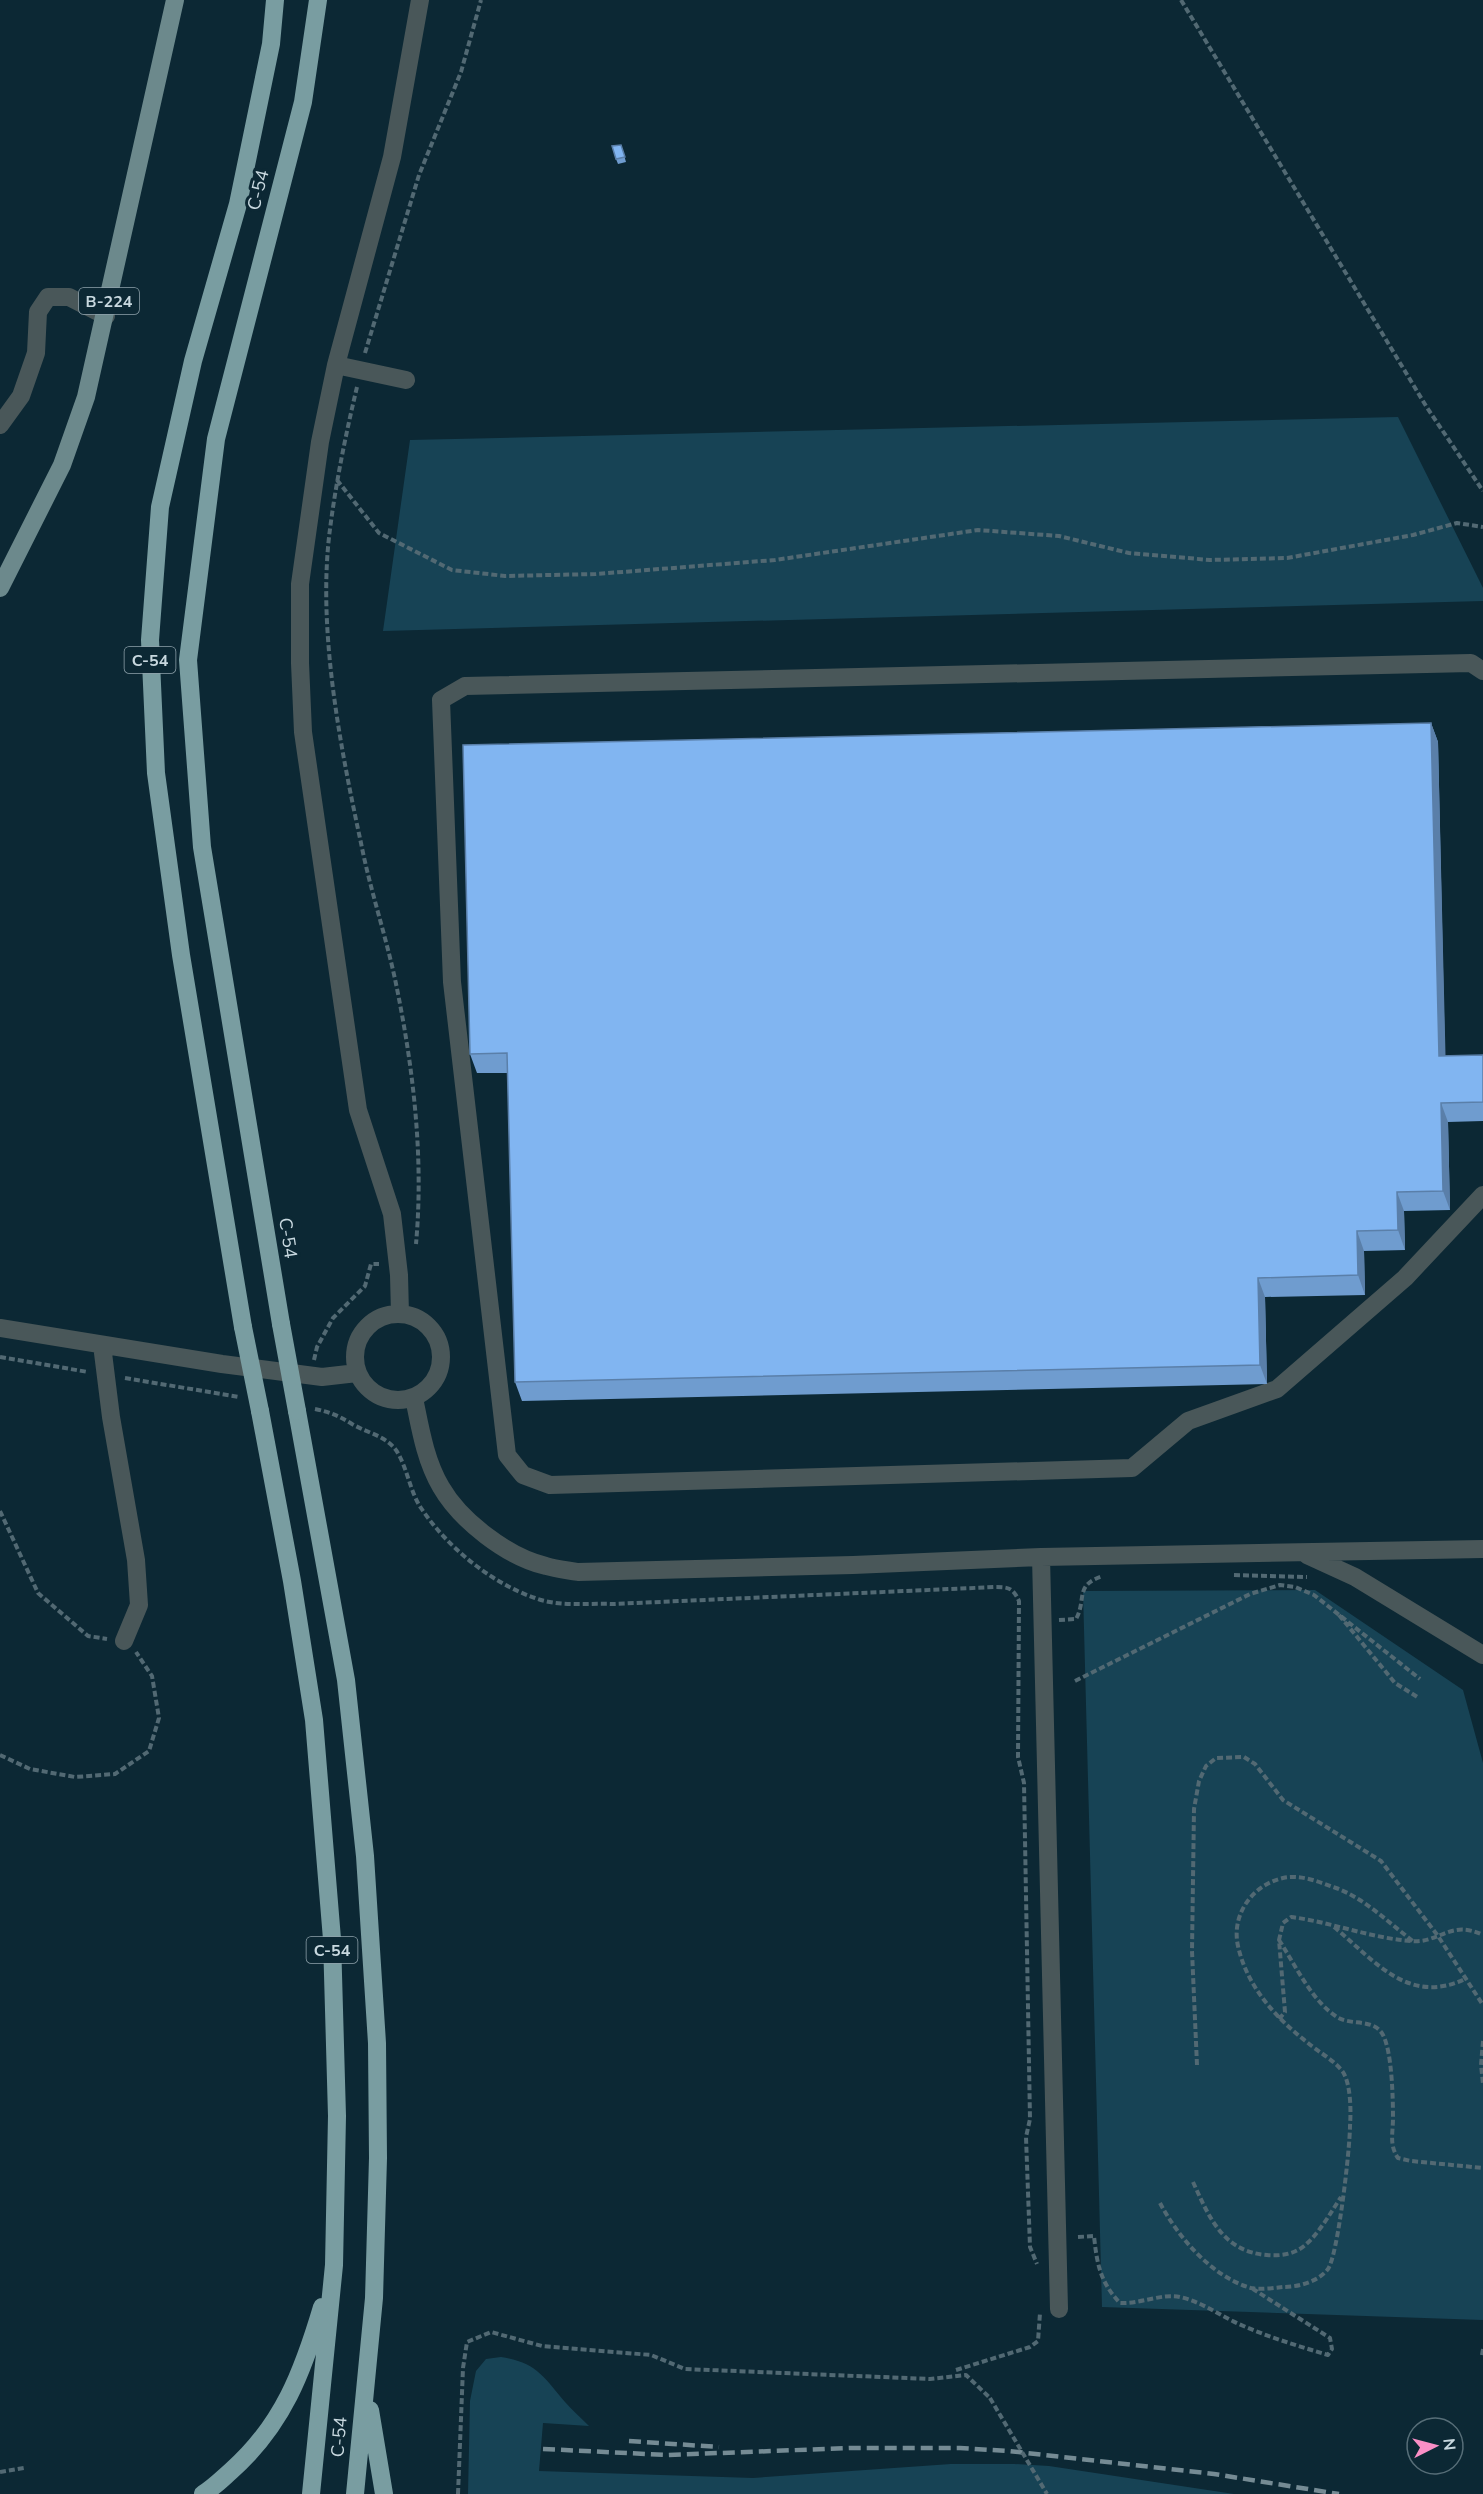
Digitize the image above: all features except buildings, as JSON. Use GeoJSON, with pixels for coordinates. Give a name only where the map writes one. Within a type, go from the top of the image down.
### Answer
{"type":"FeatureCollection","features":[{"type":"Feature","properties":{"kind":"highway","name":"C-54"},"geometry":{"type":"LineString","coordinates":[[275,0],[271,44],[238,204],[193,361],[160,507],[150,640],[156,773],[181,955],[254,1405],[292,1581],[315,1732],[332,1939],[337,2116],[334,2265],[311,2494]]}},
{"type":"Feature","properties":{"kind":"highway","name":"C-54"},"geometry":{"type":"LineString","coordinates":[[318,0],[303,102],[216,439],[188,660],[202,847],[281,1324],[300,1409],[346,1680],[365,1856],[377,2043],[378,2158],[374,2298],[355,2494]]}},
{"type":"Feature","properties":{"kind":"highway"},"geometry":{"type":"LineString","coordinates":[[202,2494],[240,2463],[261,2440],[284,2408],[315,2330],[334,2265]]}},
{"type":"Feature","properties":{"kind":"highway"},"geometry":{"type":"LineString","coordinates":[[366,2376],[384,2494]]}},
{"type":"Feature","properties":{"kind":"main road","name":"B-224"},"geometry":{"type":"LineString","coordinates":[[0,588],[62,465],[86,397],[175,0]]}},
{"type":"Feature","properties":{"kind":"street"},"geometry":{"type":"LineString","coordinates":[[400,1314],[399,1275],[392,1214],[358,1110],[303,732],[300,584],[320,442],[336,365],[392,157],[420,0]]}},
{"type":"Feature","properties":{"kind":"street"},"geometry":{"type":"LineString","coordinates":[[0,424],[21,396],[36,353],[38,312],[48,297],[69,297],[106,316]]}},
{"type":"Feature","properties":{"kind":"street"},"geometry":{"type":"LineString","coordinates":[[336,365],[406,380]]}},
{"type":"Feature","properties":{"kind":"street"},"geometry":{"type":"LineString","coordinates":[[1483,671],[1471,663],[465,686],[441,700],[452,982],[507,1455],[523,1475],[550,1485],[1132,1468],[1188,1421],[1277,1389],[1405,1278],[1483,1195]]}},
{"type":"Feature","properties":{"kind":"street"},"geometry":{"type":"LineString","coordinates":[[400,1314],[414,1317],[427,1324],[436,1336],[441,1350],[441,1365],[436,1378],[427,1390],[414,1398],[401,1401],[387,1400],[374,1394],[364,1385],[357,1373],[355,1352],[363,1332],[379,1318],[400,1314]]}},
{"type":"Feature","properties":{"kind":"street"},"geometry":{"type":"LineString","coordinates":[[0,1328],[322,1377],[357,1373]]}},
{"type":"Feature","properties":{"kind":"street"},"geometry":{"type":"LineString","coordinates":[[102,1345],[111,1417],[137,1571],[139,1605],[124,1641]]}},
{"type":"Feature","properties":{"kind":"street"},"geometry":{"type":"LineString","coordinates":[[414,1398],[424,1443],[435,1475],[459,1513],[510,1551],[543,1566],[578,1572],[853,1565],[1041,1557],[1483,1549]]}},
{"type":"Feature","properties":{"kind":"street"},"geometry":{"type":"LineString","coordinates":[[1303,1553],[1355,1577],[1483,1656]]}},
{"type":"Feature","properties":{"kind":"street"},"geometry":{"type":"LineString","coordinates":[[1041,1557],[1050,2308]]}},
{"type":"Feature","properties":{"kind":"path"},"geometry":{"type":"LineString","coordinates":[[416,1247],[420,1196],[413,1090],[395,980],[350,792],[328,636],[330,531],[361,371],[419,175],[461,72],[481,0]]}},
{"type":"Feature","properties":{"kind":"path"},"geometry":{"type":"LineString","coordinates":[[1181,0],[1426,406],[1483,491]]}},
{"type":"Feature","properties":{"kind":"path"},"geometry":{"type":"LineString","coordinates":[[333,468],[338,481],[346,488],[379,533],[452,570],[506,576],[596,574],[775,560],[978,530],[1059,536],[1130,553],[1210,560],[1287,558],[1413,535],[1457,523],[1483,527]]}},
{"type":"Feature","properties":{"kind":"path"},"geometry":{"type":"LineString","coordinates":[[323,1337],[333,1318],[365,1286],[371,1264]]}},
{"type":"Feature","properties":{"kind":"path"},"geometry":{"type":"LineString","coordinates":[[0,1357],[106,1375],[254,1405]]}},
{"type":"Feature","properties":{"kind":"path"},"geometry":{"type":"LineString","coordinates":[[300,1409],[342,1416],[352,1424],[379,1434],[391,1443],[399,1456],[420,1507],[445,1537],[482,1570],[536,1599],[566,1603],[613,1604],[995,1587],[1009,1587],[1015,1592],[1019,1601],[1018,1757],[1025,1794],[1030,2119],[1026,2137],[1030,2247],[1036,2259]]}},
{"type":"Feature","properties":{"kind":"path"},"geometry":{"type":"LineString","coordinates":[[0,1511],[38,1593],[88,1636],[130,1642],[152,1676],[159,1718],[149,1751],[115,1774],[75,1777],[30,1769],[0,1755]]}},
{"type":"Feature","properties":{"kind":"path"},"geometry":{"type":"LineString","coordinates":[[1233,1575],[1280,1574],[1310,1577]]}},
{"type":"Feature","properties":{"kind":"path"},"geometry":{"type":"LineString","coordinates":[[1280,1574],[1280,1585]]}},
{"type":"Feature","properties":{"kind":"path"},"geometry":{"type":"LineString","coordinates":[[1076,1619],[1080,1613],[1080,1597],[1084,1587],[1093,1579],[1104,1575]]}},
{"type":"Feature","properties":{"kind":"path"},"geometry":{"type":"LineString","coordinates":[[1075,1681],[1222,1607],[1250,1594],[1280,1585],[1295,1587],[1314,1595],[1420,1679]]}},
{"type":"Feature","properties":{"kind":"path"},"geometry":{"type":"LineString","coordinates":[[1335,1610],[1395,1683],[1419,1698]]}},
{"type":"Feature","properties":{"kind":"path"},"geometry":{"type":"LineString","coordinates":[[1197,2065],[1192,1951],[1194,1809],[1199,1781],[1206,1766],[1216,1758],[1244,1756],[1255,1764],[1282,1800],[1381,1861],[1438,1936],[1483,2005]]}},
{"type":"Feature","properties":{"kind":"path"},"geometry":{"type":"LineString","coordinates":[[1252,2288],[1289,2287],[1313,2281],[1328,2268],[1336,2250],[1350,2126],[1349,2097],[1344,2074],[1333,2062],[1279,2019],[1258,1992],[1245,1968],[1238,1945],[1236,1922],[1246,1902],[1266,1884],[1284,1877],[1310,1878],[1349,1893],[1414,1942]]}},
{"type":"Feature","properties":{"kind":"path"},"geometry":{"type":"LineString","coordinates":[[1279,2019],[1286,2012],[1279,1940],[1283,1923],[1291,1917],[1414,1942],[1455,1929],[1471,1929],[1483,1935]]}},
{"type":"Feature","properties":{"kind":"path"},"geometry":{"type":"LineString","coordinates":[[1334,1927],[1397,1980],[1437,1988],[1467,1978]]}},
{"type":"Feature","properties":{"kind":"path"},"geometry":{"type":"LineString","coordinates":[[1279,1940],[1310,1989],[1326,2009],[1340,2019],[1374,2026],[1383,2034],[1393,2090],[1392,2149],[1398,2158],[1411,2162],[1483,2168]]}},
{"type":"Feature","properties":{"kind":"path"},"geometry":{"type":"LineString","coordinates":[[1483,2041],[1481,2066],[1483,2084]]}},
{"type":"Feature","properties":{"kind":"path"},"geometry":{"type":"LineString","coordinates":[[1193,2182],[1216,2228],[1235,2247],[1254,2254],[1278,2256],[1299,2250],[1320,2229],[1342,2196]]}},
{"type":"Feature","properties":{"kind":"path"},"geometry":{"type":"LineString","coordinates":[[1078,2237],[1094,2236],[1097,2266],[1109,2291],[1120,2303],[1137,2304],[1157,2298],[1178,2296],[1201,2303],[1271,2338],[1328,2355],[1332,2349],[1330,2338],[1252,2288],[1225,2275],[1193,2250],[1172,2226],[1160,2203]]}},
{"type":"Feature","properties":{"kind":"path"},"geometry":{"type":"LineString","coordinates":[[956,2370],[1030,2347],[1038,2341],[1050,2308]]}},
{"type":"Feature","properties":{"kind":"path"},"geometry":{"type":"LineString","coordinates":[[458,2494],[463,2368],[467,2342],[491,2332],[542,2346],[651,2355],[685,2369],[930,2379],[966,2376],[990,2398],[1047,2494]]}},
{"type":"Feature","properties":{"kind":"path"},"geometry":{"type":"LineString","coordinates":[[1482,2355],[1483,2349]]}},
{"type":"Feature","properties":{"kind":"path"},"geometry":{"type":"LineString","coordinates":[[0,2472],[24,2468]]}},
{"type":"Feature","properties":{"kind":"shaded area"},"geometry":{"type":"Polygon","coordinates":[[[1398,417],[1483,588],[1483,601],[383,631],[410,440],[1398,417]]]}},
{"type":"Feature","properties":{"kind":"shaded area"},"geometry":{"type":"Polygon","coordinates":[[[1315,1590],[1463,1690],[1483,1763],[1483,2320],[1102,2307],[1083,1591],[1315,1590]]]}},
{"type":"Feature","properties":{"kind":"shaded area"},"geometry":{"type":"Polygon","coordinates":[[[501,2357],[523,2363],[538,2372],[589,2426],[543,2423],[539,2471],[753,2478],[951,2464],[1014,2464],[1049,2466],[1234,2494],[468,2494],[470,2401],[476,2371],[486,2359],[501,2357]]]}},
{"type":"Feature","properties":{"kind":"railway"},"geometry":{"type":"LineString","coordinates":[[629,2441],[719,2447]]}},
{"type":"Feature","properties":{"kind":"railway"},"geometry":{"type":"LineString","coordinates":[[543,2449],[668,2455],[850,2448],[960,2448],[1009,2451],[1214,2474],[1339,2494]]}}]}
